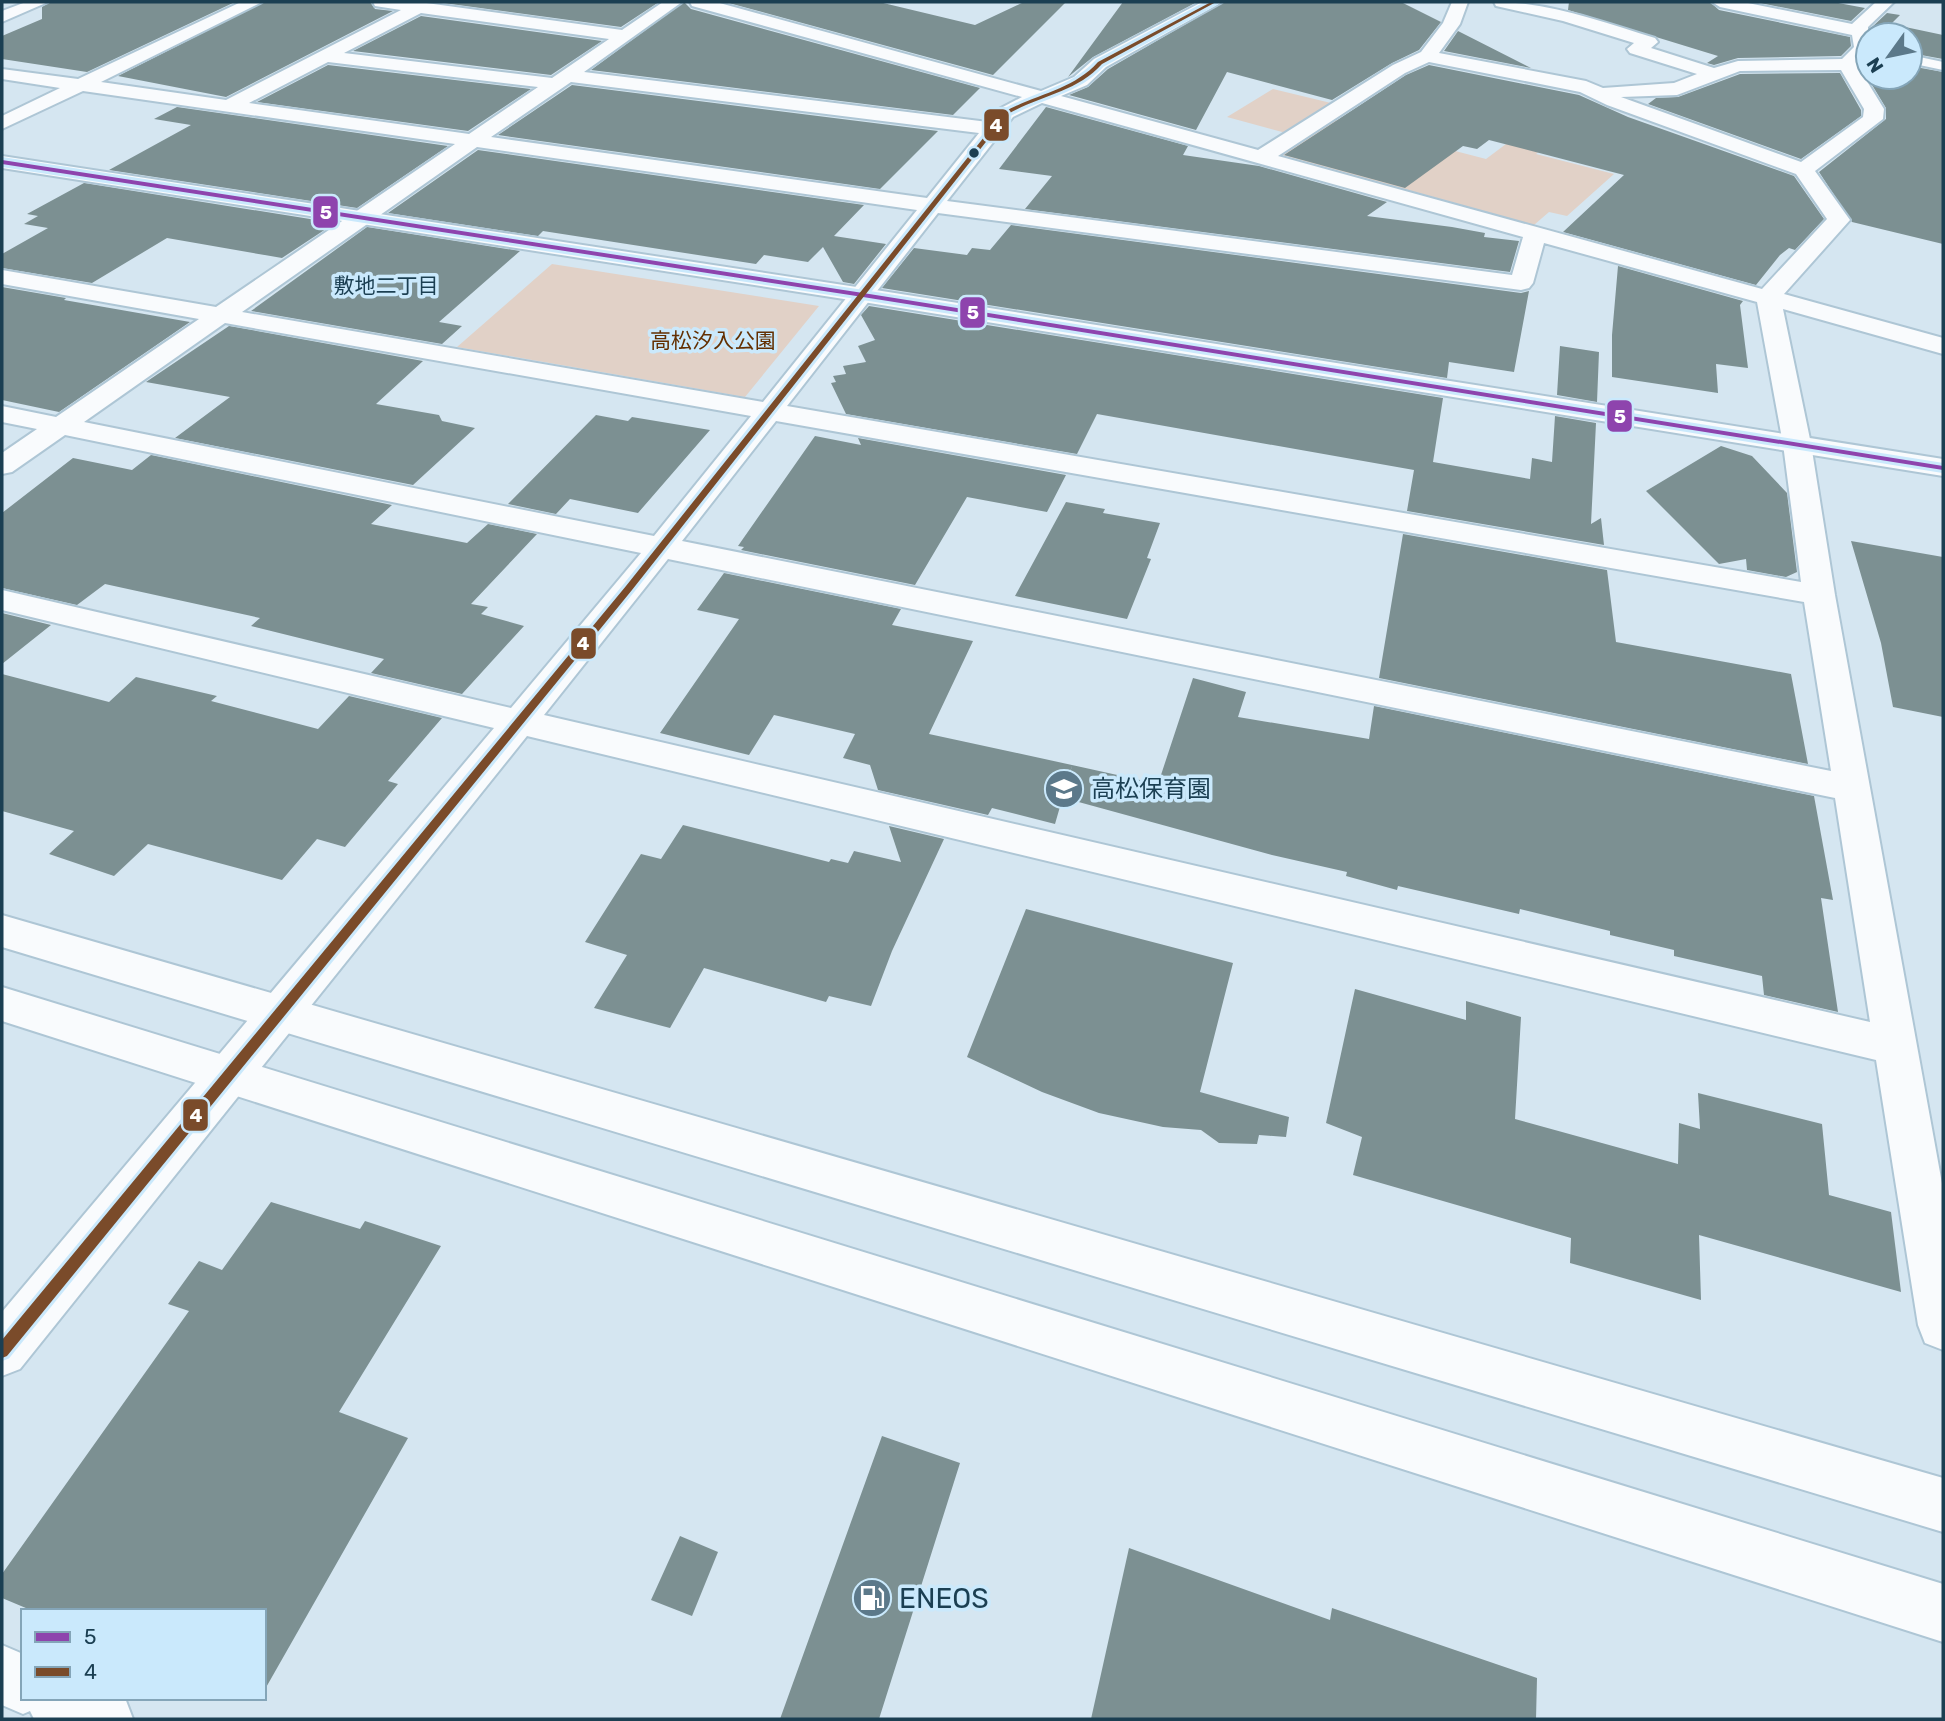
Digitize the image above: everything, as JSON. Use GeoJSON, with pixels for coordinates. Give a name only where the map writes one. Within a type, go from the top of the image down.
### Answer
{"type":"FeatureCollection","features":[{"type":"Feature","properties":{"kind":"street"},"geometry":{"type":"LineString","coordinates":[[2,18],[40,2]]}},
{"type":"Feature","properties":{"kind":"street"},"geometry":{"type":"LineString","coordinates":[[2,123],[254,2]]}},
{"type":"Feature","properties":{"kind":"street"},"geometry":{"type":"LineString","coordinates":[[381,2],[626,36]]}},
{"type":"Feature","properties":{"kind":"street"},"geometry":{"type":"LineString","coordinates":[[2,466],[365,218],[674,2]]}},
{"type":"Feature","properties":{"kind":"street"},"geometry":{"type":"LineString","coordinates":[[698,2],[1943,346]]}},
{"type":"Feature","properties":{"kind":"street"},"geometry":{"type":"LineString","coordinates":[[2,1351],[663,545],[1006,113],[1090,77],[1100,62],[1213,2]]}},
{"type":"Feature","properties":{"kind":"street"},"geometry":{"type":"LineString","coordinates":[[1260,158],[1399,69],[1427,56],[1451,24],[1460,2]]}},
{"type":"Feature","properties":{"kind":"street"},"geometry":{"type":"LineString","coordinates":[[1502,2],[1568,17],[1649,41],[1636,50],[1714,74]]}},
{"type":"Feature","properties":{"kind":"street"},"geometry":{"type":"LineString","coordinates":[[1720,2],[1854,40]]}},
{"type":"Feature","properties":{"kind":"street"},"geometry":{"type":"LineString","coordinates":[[1865,21],[1886,2]]}},
{"type":"Feature","properties":{"kind":"street"},"geometry":{"type":"LineString","coordinates":[[1568,17],[1599,5]]}},
{"type":"Feature","properties":{"kind":"street"},"geometry":{"type":"LineString","coordinates":[[229,106],[419,7]]}},
{"type":"Feature","properties":{"kind":"street"},"geometry":{"type":"LineString","coordinates":[[753,17],[778,7]]}},
{"type":"Feature","properties":{"kind":"street"},"geometry":{"type":"LineString","coordinates":[[1847,64],[1854,55]]}},
{"type":"Feature","properties":{"kind":"street"},"geometry":{"type":"LineString","coordinates":[[324,56],[993,129]]}},
{"type":"Feature","properties":{"kind":"street"},"geometry":{"type":"LineString","coordinates":[[1427,56],[1599,92],[1677,89],[1738,66],[1847,64]]}},
{"type":"Feature","properties":{"kind":"street"},"geometry":{"type":"LineString","coordinates":[[1803,170],[1873,119],[1874,109],[1847,64]]}},
{"type":"Feature","properties":{"kind":"street"},"geometry":{"type":"LineString","coordinates":[[2,74],[934,206],[1521,283],[1535,233]]}},
{"type":"Feature","properties":{"kind":"street"},"geometry":{"type":"LineString","coordinates":[[1599,92],[1614,101],[1803,170],[1839,220],[1768,297]]}},
{"type":"Feature","properties":{"kind":"street"},"geometry":{"type":"LineString","coordinates":[[2,162],[863,295],[1943,468]]}},
{"type":"Feature","properties":{"kind":"street"},"geometry":{"type":"LineString","coordinates":[[2,277],[1819,595]]}},
{"type":"Feature","properties":{"kind":"street"},"geometry":{"type":"LineString","coordinates":[[1768,297],[1797,444],[1819,595],[1943,1325]]}},
{"type":"Feature","properties":{"kind":"street"},"geometry":{"type":"LineString","coordinates":[[2,414],[663,545],[1852,788]]}},
{"type":"Feature","properties":{"kind":"street"},"geometry":{"type":"LineString","coordinates":[[2,600],[1896,1046]]}},
{"type":"Feature","properties":{"kind":"street"},"geometry":{"type":"LineString","coordinates":[[2,931],[1943,1505]]}},
{"type":"Feature","properties":{"kind":"street"},"geometry":{"type":"LineString","coordinates":[[2,1004],[1943,1613]]}},
{"type":"Feature","properties":{"kind":"street"},"geometry":{"type":"LineString","coordinates":[[2,1675],[21,1683]]}},
{"type":"Feature","properties":{"kind":"street"},"geometry":{"type":"LineString","coordinates":[[60,1700],[103,1719]]}},
{"type":"Feature","properties":{"kind":"lane"},"geometry":{"type":"LineString","coordinates":[[1924,62],[1943,66]]}},
{"type":"Feature","properties":{"kind":"green space"},"geometry":{"type":"Polygon","coordinates":[[[1273,89],[1331,103],[1286,133],[1227,117],[1273,89]]]}},
{"type":"Feature","properties":{"kind":"green space"},"geometry":{"type":"Polygon","coordinates":[[[1336,120],[1486,159],[1510,141],[1542,149],[1536,154],[1614,174],[1567,216],[1549,212],[1534,225],[1282,155],[1336,120]]]}},
{"type":"Feature","properties":{"kind":"green space","name":"高松汐入公園"},"geometry":{"type":"Polygon","coordinates":[[[552,264],[819,306],[745,397],[457,347],[552,264]]]}},
{"type":"Feature","properties":{"kind":"building"},"geometry":{"type":"Polygon","coordinates":[[[50,2],[235,2],[87,72],[2,59],[2,36],[42,19],[42,7],[50,2]]]}},
{"type":"Feature","properties":{"kind":"building"},"geometry":{"type":"Polygon","coordinates":[[[264,2],[370,2],[375,9],[393,11],[226,97],[118,76],[264,2]]]}},
{"type":"Feature","properties":{"kind":"building"},"geometry":{"type":"Polygon","coordinates":[[[436,2],[659,2],[621,27],[436,2]]]}},
{"type":"Feature","properties":{"kind":"building"},"geometry":{"type":"Polygon","coordinates":[[[684,2],[691,9],[980,88],[953,115],[591,70],[684,2]]]}},
{"type":"Feature","properties":{"kind":"building"},"geometry":{"type":"Polygon","coordinates":[[[725,2],[879,2],[975,25],[1024,2],[1066,2],[993,75],[725,2]]]}},
{"type":"Feature","properties":{"kind":"building"},"geometry":{"type":"Polygon","coordinates":[[[1123,2],[1197,2],[1093,57],[1068,77],[1123,2]]]}},
{"type":"Feature","properties":{"kind":"building"},"geometry":{"type":"Polygon","coordinates":[[[1224,2],[1401,2],[1441,22],[1419,50],[1392,63],[1332,100],[1227,72],[1196,130],[1069,95],[1088,87],[1108,69],[1224,2]]]}},
{"type":"Feature","properties":{"kind":"building"},"geometry":{"type":"Polygon","coordinates":[[[1569,2],[1710,2],[1719,10],[1850,37],[1851,46],[1841,56],[1738,58],[1714,65],[1707,63],[1718,56],[1568,10],[1569,2]]]}},
{"type":"Feature","properties":{"kind":"building"},"geometry":{"type":"Polygon","coordinates":[[[1755,2],[1833,2],[1865,8],[1851,21],[1755,2]]]}},
{"type":"Feature","properties":{"kind":"building"},"geometry":{"type":"Polygon","coordinates":[[[1887,13],[1900,15],[1894,21],[1878,21],[1887,13]]]}},
{"type":"Feature","properties":{"kind":"building"},"geometry":{"type":"Polygon","coordinates":[[[421,16],[602,41],[551,75],[353,51],[421,16]]]}},
{"type":"Feature","properties":{"kind":"building"},"geometry":{"type":"Polygon","coordinates":[[[1458,31],[1531,68],[1444,51],[1458,31]]]}},
{"type":"Feature","properties":{"kind":"building"},"geometry":{"type":"Polygon","coordinates":[[[1924,31],[1943,35],[1943,59],[1924,56],[1924,31]]]}},
{"type":"Feature","properties":{"kind":"building"},"geometry":{"type":"Polygon","coordinates":[[[328,65],[531,89],[468,131],[257,102],[328,65]]]}},
{"type":"Feature","properties":{"kind":"building"},"geometry":{"type":"Polygon","coordinates":[[[1429,65],[1579,95],[1628,117],[1794,176],[1824,219],[1795,250],[1789,248],[1780,255],[1756,285],[1563,232],[1624,175],[1489,140],[1477,149],[1463,146],[1405,188],[1284,155],[1406,75],[1429,65]]]}},
{"type":"Feature","properties":{"kind":"building"},"geometry":{"type":"Polygon","coordinates":[[[1924,69],[1943,72],[1943,244],[1852,222],[1819,172],[1886,119],[1886,108],[1876,91],[1924,91],[1924,69]]]}},
{"type":"Feature","properties":{"kind":"building"},"geometry":{"type":"Polygon","coordinates":[[[1840,73],[1861,110],[1861,116],[1801,159],[1648,104],[1656,98],[1678,97],[1740,74],[1840,73]]]}},
{"type":"Feature","properties":{"kind":"building"},"geometry":{"type":"Polygon","coordinates":[[[572,85],[938,131],[880,189],[498,135],[572,85]]]}},
{"type":"Feature","properties":{"kind":"building"},"geometry":{"type":"Polygon","coordinates":[[[177,107],[448,146],[357,208],[109,170],[191,125],[154,119],[177,107]]]}},
{"type":"Feature","properties":{"kind":"building"},"geometry":{"type":"Polygon","coordinates":[[[1046,107],[1188,146],[1183,155],[1259,166],[1387,202],[1367,216],[1452,227],[1485,233],[1484,237],[1519,241],[1510,272],[1025,209],[1052,176],[999,169],[1046,107]]]}},
{"type":"Feature","properties":{"kind":"building"},"geometry":{"type":"Polygon","coordinates":[[[478,150],[864,205],[834,236],[886,244],[854,284],[843,282],[823,247],[808,262],[764,255],[756,264],[543,231],[538,236],[388,213],[478,150]]]}},
{"type":"Feature","properties":{"kind":"building"},"geometry":{"type":"Polygon","coordinates":[[[84,183],[335,223],[282,258],[167,238],[92,283],[2,268],[2,254],[48,228],[24,224],[38,216],[27,214],[84,183]]]}},
{"type":"Feature","properties":{"kind":"building"},"geometry":{"type":"Polygon","coordinates":[[[1011,225],[1521,293],[1529,291],[1514,372],[1449,362],[1447,378],[882,288],[914,248],[967,255],[972,248],[990,250],[1011,225]]]}},
{"type":"Feature","properties":{"kind":"building"},"geometry":{"type":"Polygon","coordinates":[[[367,227],[520,251],[439,322],[462,326],[442,344],[251,311],[367,227]]]}},
{"type":"Feature","properties":{"kind":"building"},"geometry":{"type":"Polygon","coordinates":[[[1618,266],[1743,301],[1740,305],[1748,368],[1716,364],[1718,393],[1612,377],[1612,335],[1618,266]]]}},
{"type":"Feature","properties":{"kind":"building"},"geometry":{"type":"Polygon","coordinates":[[[2,287],[190,322],[59,412],[2,400],[2,287]]]}},
{"type":"Feature","properties":{"kind":"building"},"geometry":{"type":"Polygon","coordinates":[[[869,306],[1443,398],[1433,462],[1530,479],[1532,458],[1552,462],[1555,416],[1596,423],[1591,524],[1601,518],[1604,545],[1407,511],[1414,470],[1097,414],[1077,454],[846,414],[831,383],[836,382],[833,376],[846,374],[843,366],[866,362],[858,346],[875,340],[861,315],[869,306]]]}},
{"type":"Feature","properties":{"kind":"building"},"geometry":{"type":"Polygon","coordinates":[[[229,326],[423,361],[376,404],[439,415],[442,421],[475,428],[413,485],[175,438],[230,397],[146,382],[229,326]]]}},
{"type":"Feature","properties":{"kind":"building"},"geometry":{"type":"Polygon","coordinates":[[[1560,346],[1599,352],[1597,402],[1557,395],[1560,346]]]}},
{"type":"Feature","properties":{"kind":"building"},"geometry":{"type":"Polygon","coordinates":[[[596,415],[628,421],[632,417],[710,430],[638,513],[570,499],[556,514],[508,504],[596,415]]]}},
{"type":"Feature","properties":{"kind":"building"},"geometry":{"type":"Polygon","coordinates":[[[815,436],[861,445],[858,438],[1066,475],[1047,512],[967,497],[915,585],[741,550],[744,547],[738,546],[815,436]]]}},
{"type":"Feature","properties":{"kind":"building"},"geometry":{"type":"Polygon","coordinates":[[[1721,446],[1752,456],[1787,493],[1797,572],[1786,577],[1747,570],[1746,559],[1719,564],[1646,491],[1721,446]]]}},
{"type":"Feature","properties":{"kind":"building"},"geometry":{"type":"Polygon","coordinates":[[[151,455],[392,505],[371,524],[467,543],[488,524],[537,534],[471,604],[488,607],[481,614],[524,626],[462,694],[371,673],[384,659],[251,626],[260,618],[105,584],[77,605],[2,588],[2,513],[73,458],[132,470],[151,455]]]}},
{"type":"Feature","properties":{"kind":"building"},"geometry":{"type":"Polygon","coordinates":[[[1066,502],[1105,509],[1103,513],[1160,523],[1147,558],[1151,559],[1127,619],[1015,596],[1066,502]]]}},
{"type":"Feature","properties":{"kind":"building"},"geometry":{"type":"Polygon","coordinates":[[[1403,534],[1607,570],[1616,642],[1791,674],[1808,764],[1379,678],[1403,534]]]}},
{"type":"Feature","properties":{"kind":"building"},"geometry":{"type":"Polygon","coordinates":[[[1851,541],[1943,557],[1943,717],[1893,707],[1881,643],[1851,541]]]}},
{"type":"Feature","properties":{"kind":"building"},"geometry":{"type":"Polygon","coordinates":[[[724,573],[901,609],[892,625],[973,641],[929,734],[1072,765],[1055,824],[992,808],[988,815],[878,790],[870,765],[843,758],[855,734],[774,715],[749,755],[660,733],[739,619],[697,610],[724,573]]]}},
{"type":"Feature","properties":{"kind":"building"},"geometry":{"type":"Polygon","coordinates":[[[2,613],[51,625],[2,664],[2,613]]]}},
{"type":"Feature","properties":{"kind":"building"},"geometry":{"type":"Polygon","coordinates":[[[2,674],[109,702],[136,677],[217,696],[211,701],[318,729],[349,696],[442,718],[388,781],[398,784],[345,847],[317,839],[282,880],[148,844],[114,876],[49,854],[74,831],[2,811],[2,674]]]}},
{"type":"Feature","properties":{"kind":"building"},"geometry":{"type":"Polygon","coordinates":[[[1193,678],[1246,692],[1238,717],[1369,739],[1374,706],[1814,796],[1833,900],[1821,898],[1838,1012],[1764,995],[1762,976],[1674,956],[1674,950],[1610,935],[1610,931],[1520,909],[1519,914],[1398,886],[1397,890],[1346,876],[1347,872],[1272,855],[1064,798],[1072,765],[1158,784],[1193,678]]]}},
{"type":"Feature","properties":{"kind":"building"},"geometry":{"type":"Polygon","coordinates":[[[683,825],[829,862],[831,859],[848,863],[854,851],[901,862],[889,826],[944,839],[892,951],[871,1006],[829,996],[826,1002],[704,968],[670,1028],[594,1008],[627,955],[585,942],[641,854],[661,859],[683,825]]]}},
{"type":"Feature","properties":{"kind":"building"},"geometry":{"type":"Polygon","coordinates":[[[1026,909],[1233,963],[1200,1092],[1289,1117],[1286,1137],[1259,1135],[1257,1144],[1219,1143],[1201,1130],[1163,1127],[1099,1113],[1042,1092],[967,1057],[1026,909]]]}},
{"type":"Feature","properties":{"kind":"building"},"geometry":{"type":"Polygon","coordinates":[[[1355,989],[1466,1020],[1466,1001],[1521,1017],[1515,1119],[1678,1164],[1679,1123],[1700,1129],[1698,1093],[1822,1124],[1829,1195],[1891,1212],[1901,1292],[1699,1235],[1701,1300],[1570,1263],[1571,1238],[1353,1175],[1362,1137],[1326,1123],[1355,989]]]}},
{"type":"Feature","properties":{"kind":"building"},"geometry":{"type":"Polygon","coordinates":[[[271,1202],[360,1229],[365,1221],[441,1246],[339,1412],[408,1438],[266,1687],[266,1609],[28,1609],[2,1598],[2,1574],[189,1311],[168,1304],[199,1261],[222,1270],[271,1202]]]}},
{"type":"Feature","properties":{"kind":"building"},"geometry":{"type":"Polygon","coordinates":[[[882,1436],[960,1463],[879,1719],[780,1719],[882,1436]]]}},
{"type":"Feature","properties":{"kind":"building"},"geometry":{"type":"Polygon","coordinates":[[[680,1536],[718,1552],[692,1616],[651,1600],[680,1536]]]}},
{"type":"Feature","properties":{"kind":"building"},"geometry":{"type":"Polygon","coordinates":[[[1129,1548],[1330,1620],[1332,1608],[1537,1678],[1536,1719],[1091,1719],[1129,1548]]]}},
{"type":"Feature","properties":{"kind":"transit line","name":"4"},"geometry":{"type":"LineString","coordinates":[[2,1351],[629,588],[1006,113],[1069,87],[1091,73],[1100,63],[1214,2]]}},
{"type":"Feature","properties":{"kind":"transit line","name":"5"},"geometry":{"type":"LineString","coordinates":[[2,162],[863,295],[1943,468]]}},
{"type":"Feature","properties":{"kind":"place","name":"高松保育園"},"geometry":{"type":"Point","coordinates":[1064,789]}},
{"type":"Feature","properties":{"kind":"place","name":"ENEOS"},"geometry":{"type":"Point","coordinates":[872,1598]}},
{"type":"Feature","properties":{"kind":"district","name":"敷地二丁目"},"geometry":{"type":"Point","coordinates":[386,286]}}]}
